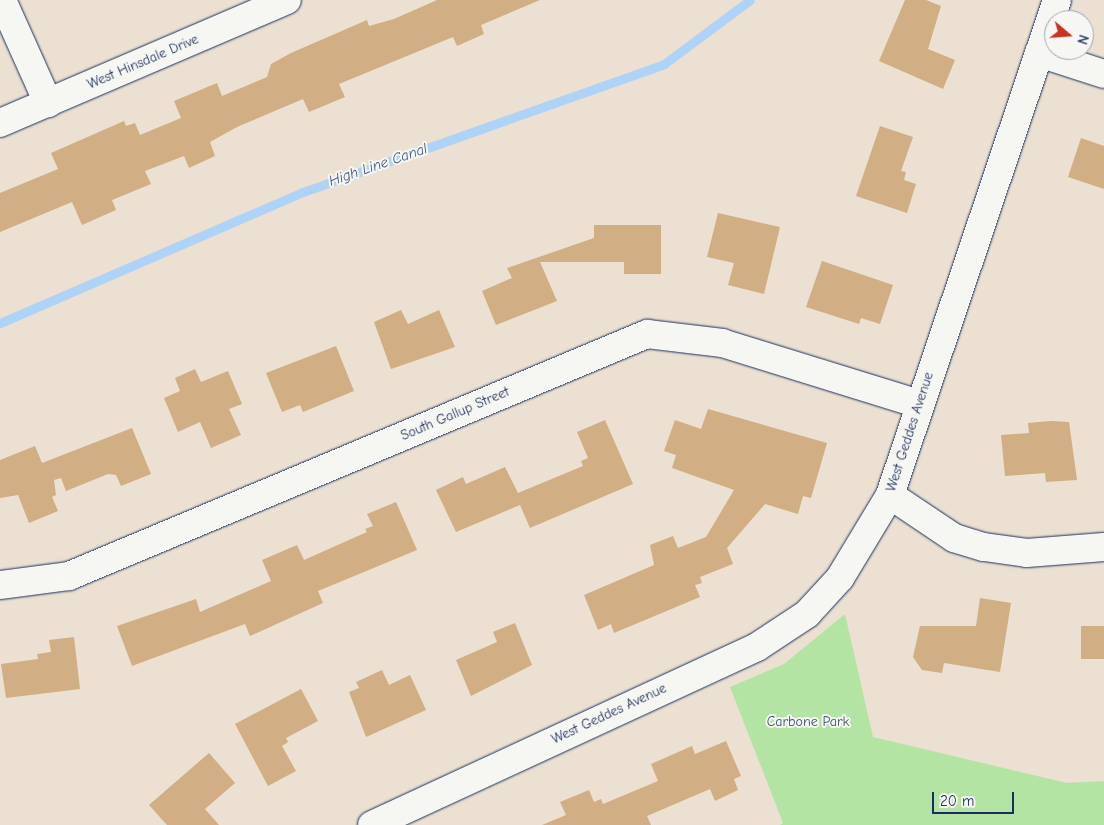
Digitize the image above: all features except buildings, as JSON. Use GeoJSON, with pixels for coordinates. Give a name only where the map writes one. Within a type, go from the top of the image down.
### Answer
{"type":"FeatureCollection","features":[{"type":"Feature","properties":{"kind":"street"},"geometry":{"type":"LineString","coordinates":[[2,0],[48,103]]}},
{"type":"Feature","properties":{"kind":"street","name":"West Hinsdale Drive"},"geometry":{"type":"LineString","coordinates":[[0,123],[286,0]]}},
{"type":"Feature","properties":{"kind":"street","name":"West Geddes Avenue"},"geometry":{"type":"LineString","coordinates":[[372,825],[757,647],[807,614],[840,578],[890,496],[919,404],[1056,0]]}},
{"type":"Feature","properties":{"kind":"street"},"geometry":{"type":"LineString","coordinates":[[1039,53],[1104,74]]}},
{"type":"Feature","properties":{"kind":"street","name":"South Gallup Street"},"geometry":{"type":"LineString","coordinates":[[0,585],[69,576],[647,334],[722,344],[919,404]]}},
{"type":"Feature","properties":{"kind":"street"},"geometry":{"type":"LineString","coordinates":[[890,496],[954,538],[984,547],[1027,553],[1104,547]]}},
{"type":"Feature","properties":{"kind":"green space","name":"Carbone Park"},"geometry":{"type":"Polygon","coordinates":[[[845,614],[873,737],[1067,783],[1104,781],[1104,825],[780,825],[783,823],[730,687],[784,664],[845,614]]]}},
{"type":"Feature","properties":{"kind":"waterway","name":"High Line Canal"},"geometry":{"type":"LineString","coordinates":[[0,323],[303,192],[664,64],[750,0]]}}]}
